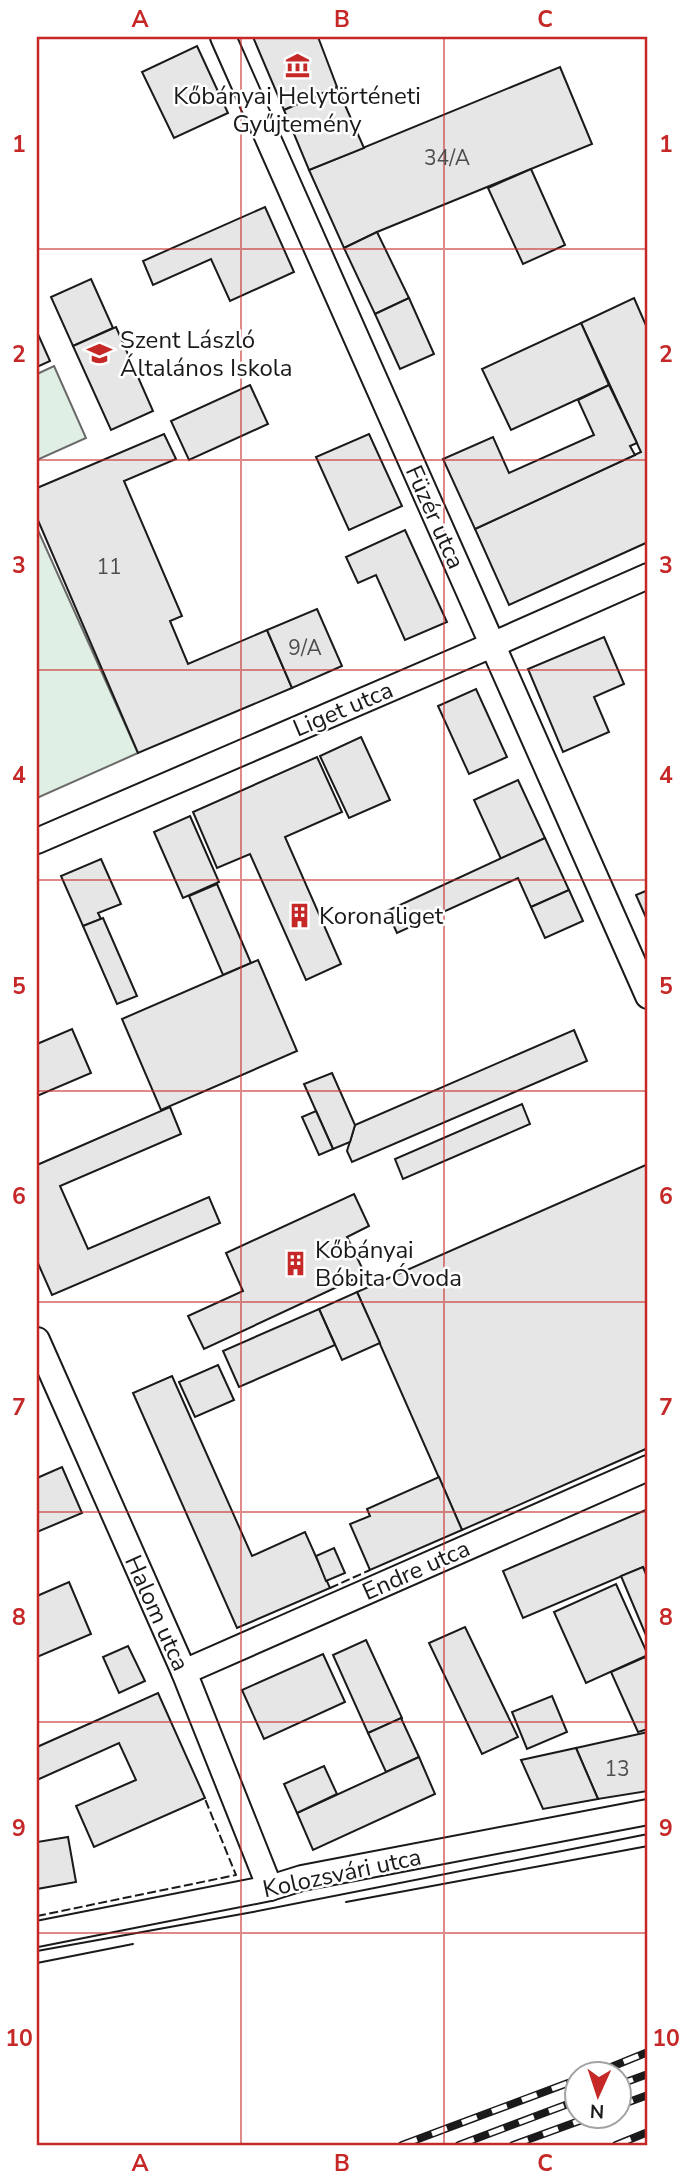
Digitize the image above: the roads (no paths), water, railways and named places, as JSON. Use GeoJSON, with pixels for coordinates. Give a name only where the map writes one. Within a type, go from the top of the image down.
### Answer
{"type":"FeatureCollection","features":[{"type":"Feature","properties":{"kind":"street","name":"Füzér utca"},"geometry":{"type":"LineString","coordinates":[[223,37],[648,996]]}},
{"type":"Feature","properties":{"kind":"street","name":"Liget utca"},"geometry":{"type":"LineString","coordinates":[[37,841],[648,576]]}},
{"type":"Feature","properties":{"kind":"street","name":"Halom utca"},"geometry":{"type":"LineString","coordinates":[[37,1340],[184,1672],[270,1888]]}},
{"type":"Feature","properties":{"kind":"street","name":"Endre utca"},"geometry":{"type":"LineString","coordinates":[[184,1672],[648,1468]]}},
{"type":"Feature","properties":{"kind":"street","name":"Kolozsvári utca"},"geometry":{"type":"LineString","coordinates":[[37,1934],[270,1888],[302,1878],[648,1812]]}},
{"type":"Feature","properties":{"kind":"tram line"},"geometry":{"type":"LineString","coordinates":[[37,1951],[253,1912],[648,1834]]}},
{"type":"Feature","properties":{"kind":"tram line"},"geometry":{"type":"LineString","coordinates":[[346,1902],[648,1846]]}},
{"type":"Feature","properties":{"kind":"tram line"},"geometry":{"type":"LineString","coordinates":[[37,1963],[133,1944]]}},
{"type":"Feature","properties":{"kind":"railway"},"geometry":{"type":"LineString","coordinates":[[628,2060],[648,2052]]}},
{"type":"Feature","properties":{"kind":"railway"},"geometry":{"type":"LineString","coordinates":[[632,2080],[648,2074]]}},
{"type":"Feature","properties":{"kind":"railway"},"geometry":{"type":"LineString","coordinates":[[402,2145],[562,2085]]}},
{"type":"Feature","properties":{"kind":"railway"},"geometry":{"type":"LineString","coordinates":[[632,2101],[648,2095]]}},
{"type":"Feature","properties":{"kind":"railway"},"geometry":{"type":"LineString","coordinates":[[459,2145],[562,2106]]}},
{"type":"Feature","properties":{"kind":"railway"},"geometry":{"type":"LineString","coordinates":[[513,2145],[562,2127]]}},
{"type":"Feature","properties":{"kind":"railway"},"geometry":{"type":"LineString","coordinates":[[616,2145],[648,2132]]}},
{"type":"Feature","properties":{"kind":"place","name":"Kőbányai Helytörténeti Gyűjtemény"},"geometry":{"type":"Point","coordinates":[297,65]}},
{"type":"Feature","properties":{"kind":"place","name":"Szent László Általános Iskola"},"geometry":{"type":"Point","coordinates":[100,354]}},
{"type":"Feature","properties":{"kind":"place","name":"Koronaliget"},"geometry":{"type":"Point","coordinates":[299,916]}},
{"type":"Feature","properties":{"kind":"place","name":"Kőbányai Bóbita Óvoda"},"geometry":{"type":"Point","coordinates":[295,1264]}}]}
